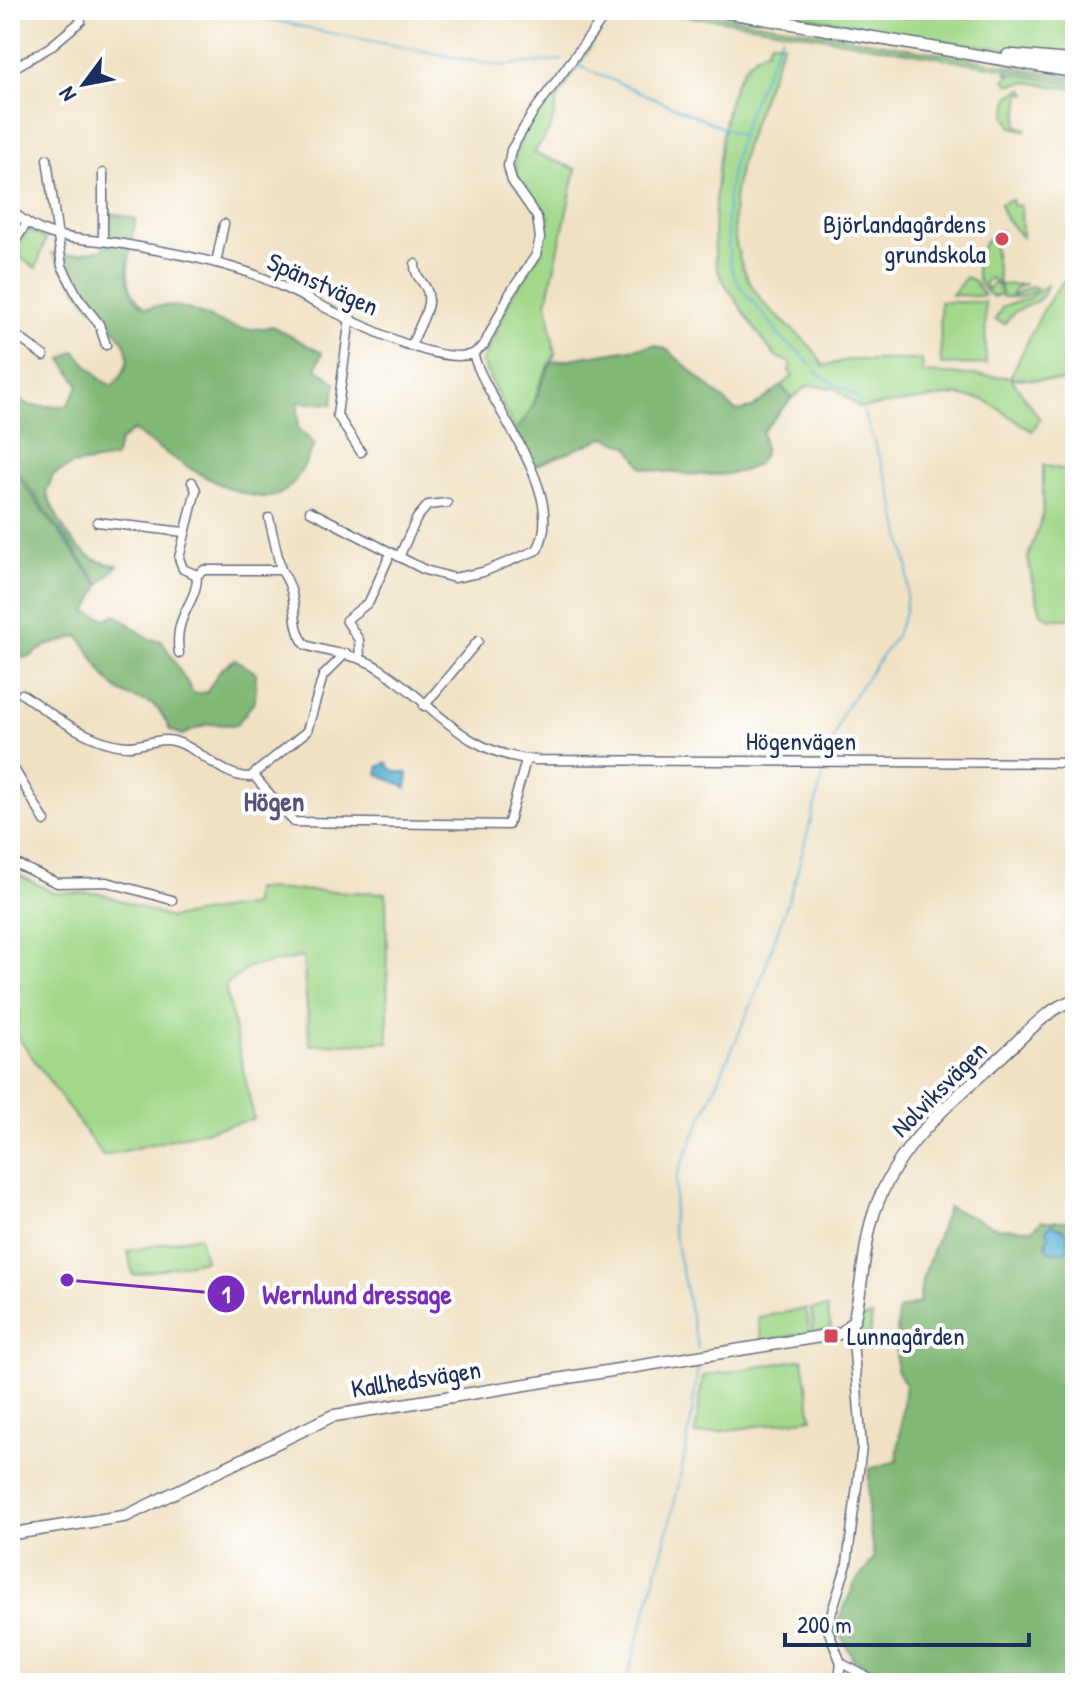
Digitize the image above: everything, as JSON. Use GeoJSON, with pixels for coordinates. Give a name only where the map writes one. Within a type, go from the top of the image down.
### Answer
{"type":"FeatureCollection","features":[{"type":"Feature","properties":{"kind":"street"},"geometry":{"type":"LineString","coordinates":[[310,511],[441,575],[467,577],[531,555],[542,543],[544,517],[537,483],[473,354],[484,345],[539,247],[540,224],[509,172],[511,150],[532,114],[609,10]]}},
{"type":"Feature","properties":{"kind":"street"},"geometry":{"type":"LineString","coordinates":[[713,10],[1075,72]]}},
{"type":"Feature","properties":{"kind":"street"},"geometry":{"type":"LineString","coordinates":[[10,70],[50,47],[81,21]]}},
{"type":"Feature","properties":{"kind":"street"},"geometry":{"type":"LineString","coordinates":[[986,55],[1075,61]]}},
{"type":"Feature","properties":{"kind":"street"},"geometry":{"type":"LineString","coordinates":[[47,159],[59,254],[68,280],[99,324],[106,345]]}},
{"type":"Feature","properties":{"kind":"street"},"geometry":{"type":"LineString","coordinates":[[103,173],[103,241]]}},
{"type":"Feature","properties":{"kind":"street","name":"Spänstvägen"},"geometry":{"type":"LineString","coordinates":[[10,209],[26,224],[59,238],[103,241],[216,263],[271,281],[411,346],[473,354]]}},
{"type":"Feature","properties":{"kind":"street"},"geometry":{"type":"LineString","coordinates":[[10,249],[26,224]]}},
{"type":"Feature","properties":{"kind":"street"},"geometry":{"type":"LineString","coordinates":[[216,263],[224,224]]}},
{"type":"Feature","properties":{"kind":"street","name":"Spänstvägen"},"geometry":{"type":"LineString","coordinates":[[411,346],[428,300],[428,291],[415,274],[415,264]]}},
{"type":"Feature","properties":{"kind":"street"},"geometry":{"type":"LineString","coordinates":[[350,317],[337,415],[361,452]]}},
{"type":"Feature","properties":{"kind":"street"},"geometry":{"type":"LineString","coordinates":[[10,331],[44,356]]}},
{"type":"Feature","properties":{"kind":"street"},"geometry":{"type":"LineString","coordinates":[[192,482],[196,490],[179,564],[197,575]]}},
{"type":"Feature","properties":{"kind":"street"},"geometry":{"type":"LineString","coordinates":[[399,557],[428,505],[447,503]]}},
{"type":"Feature","properties":{"kind":"street","name":"Högenvägen"},"geometry":{"type":"LineString","coordinates":[[269,518],[281,570],[296,603],[299,637],[316,649],[360,658],[396,680],[424,706],[469,739],[526,760],[1075,763]]}},
{"type":"Feature","properties":{"kind":"street"},"geometry":{"type":"LineString","coordinates":[[97,522],[184,532]]}},
{"type":"Feature","properties":{"kind":"street"},"geometry":{"type":"LineString","coordinates":[[360,658],[359,640],[346,619],[369,602],[388,559]]}},
{"type":"Feature","properties":{"kind":"street"},"geometry":{"type":"LineString","coordinates":[[197,575],[204,570],[281,570]]}},
{"type":"Feature","properties":{"kind":"street"},"geometry":{"type":"LineString","coordinates":[[179,653],[178,623],[197,583],[197,575]]}},
{"type":"Feature","properties":{"kind":"street"},"geometry":{"type":"LineString","coordinates":[[424,706],[478,641]]}},
{"type":"Feature","properties":{"kind":"street"},"geometry":{"type":"LineString","coordinates":[[22,694],[59,721],[104,741],[127,746],[178,742],[230,772],[242,777],[254,776],[307,731],[323,676],[346,653]]}},
{"type":"Feature","properties":{"kind":"street"},"geometry":{"type":"LineString","coordinates":[[254,776],[294,822],[508,825],[526,760]]}},
{"type":"Feature","properties":{"kind":"street"},"geometry":{"type":"LineString","coordinates":[[10,762],[45,821]]}},
{"type":"Feature","properties":{"kind":"street"},"geometry":{"type":"LineString","coordinates":[[10,861],[57,883],[107,882],[172,900]]}},
{"type":"Feature","properties":{"kind":"street","name":"Nolviksvägen"},"geometry":{"type":"LineString","coordinates":[[848,1329],[858,1305],[872,1220],[904,1152],[935,1117],[1021,1039],[1062,1005],[1075,1000]]}},
{"type":"Feature","properties":{"kind":"street"},"geometry":{"type":"LineString","coordinates":[[838,1683],[841,1663],[830,1639],[828,1616],[847,1564],[862,1431],[853,1341],[848,1329]]}},
{"type":"Feature","properties":{"kind":"street","name":"Kallhedsvägen"},"geometry":{"type":"LineString","coordinates":[[10,1534],[126,1516],[332,1416],[821,1339],[848,1329]]}},
{"type":"Feature","properties":{"kind":"street"},"geometry":{"type":"LineString","coordinates":[[841,1663],[879,1683]]}},
{"type":"Feature","properties":{"kind":"green space"},"geometry":{"type":"Polygon","coordinates":[[[794,10],[1075,10],[1075,57],[948,42],[792,14],[794,10]]]}},
{"type":"Feature","properties":{"kind":"green space"},"geometry":{"type":"Polygon","coordinates":[[[699,12],[1073,77],[1075,81],[723,20],[662,14],[699,12]]]}},
{"type":"Feature","properties":{"kind":"green space"},"geometry":{"type":"Polygon","coordinates":[[[601,30],[558,98],[551,127],[534,153],[576,169],[547,302],[555,354],[539,385],[532,414],[515,431],[482,362],[510,300],[539,255],[549,216],[519,180],[515,165],[516,150],[534,114],[601,30]]]}},
{"type":"Feature","properties":{"kind":"green space"},"geometry":{"type":"Polygon","coordinates":[[[771,41],[783,43],[747,141],[738,175],[734,209],[735,242],[745,274],[765,304],[804,340],[823,366],[848,360],[922,360],[923,373],[1010,377],[1048,303],[1066,279],[1075,274],[1075,382],[1011,378],[1040,419],[1032,431],[985,400],[955,395],[860,408],[835,388],[809,385],[792,398],[781,386],[793,376],[789,371],[791,364],[775,355],[763,340],[720,274],[714,230],[717,176],[730,101],[744,68],[751,59],[767,50],[771,41]]]}},
{"type":"Feature","properties":{"kind":"green space"},"geometry":{"type":"Polygon","coordinates":[[[1005,72],[1075,84],[1075,89],[1026,82],[1009,85],[1005,79],[1010,75],[1005,72]]]}},
{"type":"Feature","properties":{"kind":"green space"},"geometry":{"type":"Polygon","coordinates":[[[1023,88],[1027,94],[1021,93],[1017,126],[1026,128],[1026,131],[1012,127],[1006,116],[1009,97],[1023,88]]]}},
{"type":"Feature","properties":{"kind":"green space"},"geometry":{"type":"Polygon","coordinates":[[[1012,199],[1013,205],[1021,206],[1022,237],[1006,219],[1000,204],[1012,199]]]}},
{"type":"Feature","properties":{"kind":"green space"},"geometry":{"type":"Polygon","coordinates":[[[107,212],[136,219],[129,256],[129,280],[137,300],[147,308],[164,305],[180,307],[239,328],[272,326],[322,353],[316,368],[336,383],[332,404],[298,402],[298,429],[315,444],[297,478],[280,494],[265,497],[226,487],[183,464],[133,430],[120,442],[114,458],[72,465],[53,475],[46,493],[65,530],[92,558],[118,565],[100,585],[10,461],[10,396],[31,406],[67,406],[79,385],[62,359],[75,351],[99,378],[112,386],[123,373],[127,350],[122,340],[81,294],[52,253],[70,255],[104,249],[107,212]]]}},
{"type":"Feature","properties":{"kind":"green space"},"geometry":{"type":"Polygon","coordinates":[[[28,230],[46,239],[36,268],[12,252],[28,230]]]}},
{"type":"Feature","properties":{"kind":"green space"},"geometry":{"type":"Polygon","coordinates":[[[1000,230],[1002,233],[993,239],[999,284],[990,278],[984,284],[988,290],[993,283],[998,285],[1001,293],[994,297],[979,282],[977,262],[984,243],[1000,230]]]}},
{"type":"Feature","properties":{"kind":"green space"},"geometry":{"type":"Polygon","coordinates":[[[966,277],[974,281],[984,296],[952,295],[966,277]]]}},
{"type":"Feature","properties":{"kind":"green space"},"geometry":{"type":"Polygon","coordinates":[[[1026,284],[1016,288],[1010,297],[1002,297],[1000,285],[1026,284]]]}},
{"type":"Feature","properties":{"kind":"green space"},"geometry":{"type":"Polygon","coordinates":[[[1047,285],[1040,298],[1016,312],[1005,324],[995,320],[1003,306],[1027,299],[1047,285]]]}},
{"type":"Feature","properties":{"kind":"green space"},"geometry":{"type":"Polygon","coordinates":[[[1031,286],[1037,288],[1032,292],[1010,297],[1031,286]]]}},
{"type":"Feature","properties":{"kind":"green space"},"geometry":{"type":"Polygon","coordinates":[[[940,302],[985,302],[986,364],[941,365],[940,302]]]}},
{"type":"Feature","properties":{"kind":"green space"},"geometry":{"type":"Polygon","coordinates":[[[655,345],[668,350],[736,411],[752,408],[781,386],[792,398],[762,432],[764,452],[757,463],[745,470],[710,475],[643,468],[628,446],[605,437],[535,466],[515,431],[532,407],[552,362],[655,345]]]}},
{"type":"Feature","properties":{"kind":"green space"},"geometry":{"type":"Polygon","coordinates":[[[10,461],[100,585],[99,587],[10,466],[10,461]]]}},
{"type":"Feature","properties":{"kind":"green space"},"geometry":{"type":"Polygon","coordinates":[[[1043,465],[1075,472],[1075,619],[1051,619],[1041,613],[1032,580],[1028,557],[1043,515],[1043,465]]]}},
{"type":"Feature","properties":{"kind":"green space"},"geometry":{"type":"Polygon","coordinates":[[[10,466],[99,587],[87,612],[107,619],[115,614],[149,639],[162,641],[194,694],[207,692],[220,670],[235,659],[256,673],[255,701],[236,725],[207,724],[182,735],[170,730],[164,717],[152,704],[126,695],[112,684],[79,636],[46,646],[29,657],[10,658],[10,466]]]}},
{"type":"Feature","properties":{"kind":"green space"},"geometry":{"type":"Polygon","coordinates":[[[10,870],[53,893],[99,893],[170,918],[253,905],[254,889],[386,893],[388,1042],[310,1045],[303,957],[249,967],[225,986],[254,1119],[103,1156],[10,1026],[10,870]]]}},
{"type":"Feature","properties":{"kind":"green space"},"geometry":{"type":"Polygon","coordinates":[[[948,1207],[998,1228],[1033,1229],[1042,1221],[1075,1221],[1075,1683],[910,1683],[853,1659],[836,1626],[855,1583],[874,1559],[868,1517],[869,1469],[897,1461],[905,1383],[896,1370],[898,1310],[919,1303],[922,1280],[948,1207]],[[1056,1226],[1045,1243],[1061,1250],[1069,1242],[1063,1228],[1056,1226]]]}},
{"type":"Feature","properties":{"kind":"green space"},"geometry":{"type":"Polygon","coordinates":[[[199,1236],[205,1260],[133,1275],[128,1251],[199,1236]]]}},
{"type":"Feature","properties":{"kind":"green space"},"geometry":{"type":"Polygon","coordinates":[[[827,1308],[831,1328],[814,1335],[811,1309],[827,1308]]]}},
{"type":"Feature","properties":{"kind":"green space"},"geometry":{"type":"Polygon","coordinates":[[[806,1309],[810,1333],[762,1341],[758,1317],[806,1309]]]}},
{"type":"Feature","properties":{"kind":"green space"},"geometry":{"type":"Polygon","coordinates":[[[872,1316],[869,1341],[864,1341],[859,1334],[860,1319],[872,1316]]]}},
{"type":"Feature","properties":{"kind":"green space"},"geometry":{"type":"Polygon","coordinates":[[[803,1359],[812,1418],[695,1435],[703,1376],[803,1359]]]}},
{"type":"Feature","properties":{"kind":"water"},"geometry":{"type":"Polygon","coordinates":[[[386,763],[394,771],[408,773],[407,788],[378,774],[378,767],[386,763]]]}},
{"type":"Feature","properties":{"kind":"water"},"geometry":{"type":"Polygon","coordinates":[[[1052,1224],[1066,1231],[1069,1245],[1065,1252],[1051,1252],[1045,1247],[1049,1236],[1046,1229],[1052,1224]]]}},
{"type":"Feature","properties":{"kind":"waterway"},"geometry":{"type":"LineString","coordinates":[[232,10],[320,31],[500,66],[562,60]]}},
{"type":"Feature","properties":{"kind":"waterway"},"geometry":{"type":"LineString","coordinates":[[782,36],[750,110],[734,160],[727,212],[729,250],[732,271],[741,287],[777,334],[811,365]]}},
{"type":"Feature","properties":{"kind":"waterway"},"geometry":{"type":"LineString","coordinates":[[575,64],[739,135]]}},
{"type":"Feature","properties":{"kind":"waterway"},"geometry":{"type":"LineString","coordinates":[[815,370],[860,402]]}},
{"type":"Feature","properties":{"kind":"waterway"},"geometry":{"type":"LineString","coordinates":[[829,755],[842,713],[895,637],[905,612],[908,568],[892,493],[863,411]]}},
{"type":"Feature","properties":{"kind":"waterway"},"geometry":{"type":"LineString","coordinates":[[698,1349],[672,1224],[677,1175],[756,994],[794,883],[824,772]]}},
{"type":"Feature","properties":{"kind":"waterway"},"geometry":{"type":"LineString","coordinates":[[626,1683],[678,1485],[698,1364]]}},
{"type":"Feature","properties":{"kind":"place","name":"Björlandagårdens grundskola"},"geometry":{"type":"Point","coordinates":[1002,239]}},
{"type":"Feature","properties":{"kind":"place","name":"Wernlund dressage"},"geometry":{"type":"Point","coordinates":[67,1280]}},
{"type":"Feature","properties":{"kind":"place","name":"Lunnagården"},"geometry":{"type":"Point","coordinates":[831,1336]}},
{"type":"Feature","properties":{"kind":"district","name":"Högen"},"geometry":{"type":"Point","coordinates":[274,801]}}]}
